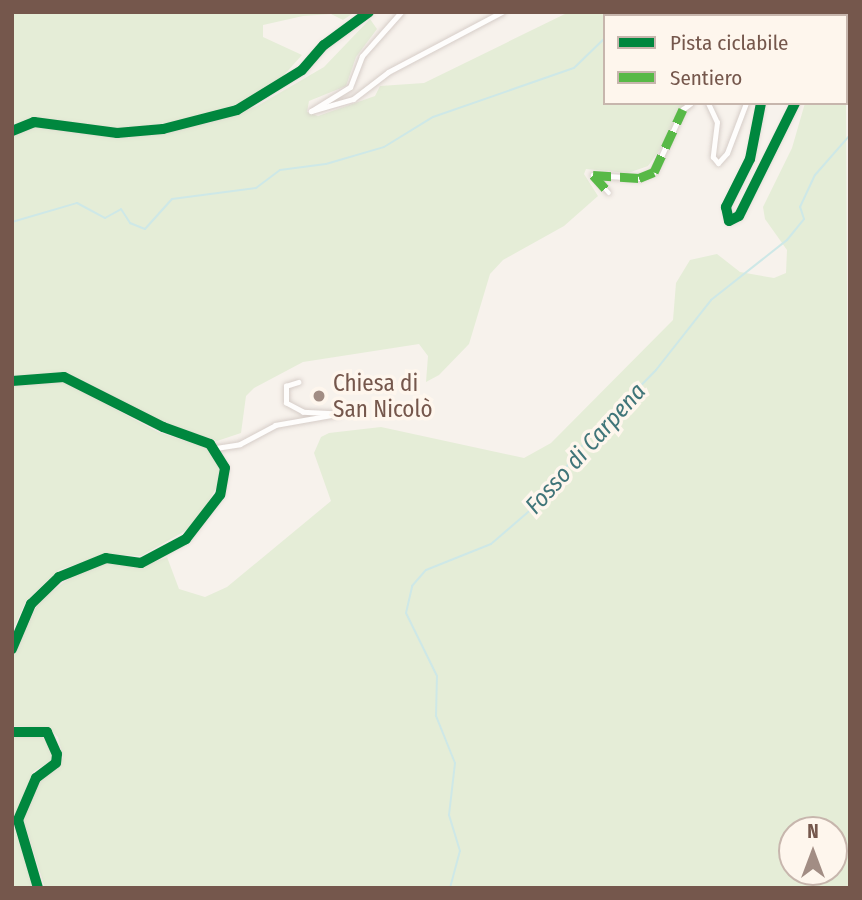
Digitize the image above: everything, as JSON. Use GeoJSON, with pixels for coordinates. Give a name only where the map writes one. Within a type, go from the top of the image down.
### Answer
{"type":"FeatureCollection","features":[{"type":"Feature","properties":{"kind":"street"},"geometry":{"type":"LineString","coordinates":[[12,131],[47,122],[117,133],[182,126],[228,113],[271,93],[369,12]]}},
{"type":"Feature","properties":{"kind":"street"},"geometry":{"type":"LineString","coordinates":[[401,12],[362,56],[350,88],[313,105],[312,111],[353,99],[405,62],[502,12]]}},
{"type":"Feature","properties":{"kind":"street"},"geometry":{"type":"LineString","coordinates":[[850,72],[850,86]]}},
{"type":"Feature","properties":{"kind":"street"},"geometry":{"type":"LineString","coordinates":[[593,175],[639,178],[654,172],[683,109],[688,105]]}},
{"type":"Feature","properties":{"kind":"street"},"geometry":{"type":"LineString","coordinates":[[709,105],[717,122],[713,158],[718,163],[724,160],[745,105]]}},
{"type":"Feature","properties":{"kind":"street"},"geometry":{"type":"LineString","coordinates":[[761,105],[750,159],[726,207],[729,221],[739,216],[794,105]]}},
{"type":"Feature","properties":{"kind":"street"},"geometry":{"type":"LineString","coordinates":[[593,175],[609,192]]}},
{"type":"Feature","properties":{"kind":"street"},"geometry":{"type":"LineString","coordinates":[[12,382],[64,377],[216,448],[240,444],[275,425],[339,413],[303,412],[286,403],[286,386],[298,383]]}},
{"type":"Feature","properties":{"kind":"street"},"geometry":{"type":"LineString","coordinates":[[12,649],[31,604],[60,577],[106,558],[141,563],[186,539],[222,491],[225,468],[216,448]]}},
{"type":"Feature","properties":{"kind":"street"},"geometry":{"type":"LineString","coordinates":[[12,732],[47,732],[57,754],[54,764],[36,778],[18,820],[38,888]]}},
{"type":"Feature","properties":{"kind":"green space"},"geometry":{"type":"Polygon","coordinates":[[[12,12],[355,12],[343,20],[331,14],[303,16],[263,25],[263,37],[302,55],[275,85],[253,99],[184,121],[119,129],[35,118],[12,125],[12,12]]]}},
{"type":"Feature","properties":{"kind":"green space"},"geometry":{"type":"Polygon","coordinates":[[[569,12],[765,12],[603,14],[603,105],[684,105],[672,133],[648,166],[628,173],[586,169],[584,174],[598,196],[564,226],[503,260],[490,274],[469,344],[439,375],[426,382],[428,356],[419,344],[303,362],[254,388],[246,396],[241,433],[217,441],[165,423],[64,372],[12,377],[12,136],[24,128],[47,126],[119,137],[209,123],[257,106],[324,67],[370,19],[377,29],[356,57],[346,86],[309,101],[307,112],[318,116],[375,96],[380,86],[424,83],[569,12]]]}},
{"type":"Feature","properties":{"kind":"green space"},"geometry":{"type":"Polygon","coordinates":[[[804,105],[846,105],[850,888],[45,888],[23,819],[40,780],[63,758],[58,737],[49,728],[12,726],[12,658],[39,601],[75,574],[107,562],[139,568],[167,557],[179,589],[205,597],[227,587],[331,501],[314,453],[321,437],[329,433],[381,427],[524,458],[551,443],[673,320],[676,283],[690,260],[717,254],[740,272],[774,278],[786,273],[787,250],[765,219],[763,207],[792,148],[804,105]]]}},
{"type":"Feature","properties":{"kind":"green space"},"geometry":{"type":"Polygon","coordinates":[[[23,381],[63,381],[158,432],[207,448],[220,469],[219,483],[198,520],[185,531],[141,556],[107,554],[59,570],[26,601],[12,632],[12,386],[23,381]]]}},
{"type":"Feature","properties":{"kind":"green space"},"geometry":{"type":"Polygon","coordinates":[[[39,734],[49,744],[52,760],[33,772],[13,823],[34,888],[12,888],[12,737],[39,734]]]}},
{"type":"Feature","properties":{"kind":"waterway"},"geometry":{"type":"LineString","coordinates":[[12,222],[77,203],[105,218],[121,209],[130,223],[145,229],[172,199],[256,188],[280,170],[326,164],[384,147],[433,117],[574,68],[603,40]]}},
{"type":"Feature","properties":{"kind":"waterway","name":"Fosso di Carpena"},"geometry":{"type":"LineString","coordinates":[[450,888],[460,851],[449,815],[455,763],[436,716],[437,676],[406,613],[412,586],[426,570],[491,544],[549,494],[576,452],[656,370],[711,300],[787,240],[804,219],[800,207],[815,175],[850,135]]}},
{"type":"Feature","properties":{"kind":"marked path"},"geometry":{"type":"LineString","coordinates":[[593,175],[639,178],[654,172],[683,109]]}},
{"type":"Feature","properties":{"kind":"marked path"},"geometry":{"type":"LineString","coordinates":[[593,175],[609,193]]}},
{"type":"Feature","properties":{"kind":"cycle path"},"geometry":{"type":"LineString","coordinates":[[12,131],[34,122],[117,133],[163,129],[237,110],[302,70],[324,45],[369,12]]}},
{"type":"Feature","properties":{"kind":"cycle path"},"geometry":{"type":"LineString","coordinates":[[761,105],[750,159],[726,207],[729,221],[739,216],[794,105]]}},
{"type":"Feature","properties":{"kind":"cycle path"},"geometry":{"type":"LineString","coordinates":[[12,381],[64,377],[163,427],[210,444],[225,468],[220,495],[186,539],[141,563],[106,558],[59,577],[31,604],[12,649]]}},
{"type":"Feature","properties":{"kind":"cycle path"},"geometry":{"type":"LineString","coordinates":[[12,732],[47,732],[57,754],[56,763],[36,778],[18,820],[38,888]]}},
{"type":"Feature","properties":{"kind":"place","name":"Chiesa di San Nicolò"},"geometry":{"type":"Point","coordinates":[319,396]}}]}
